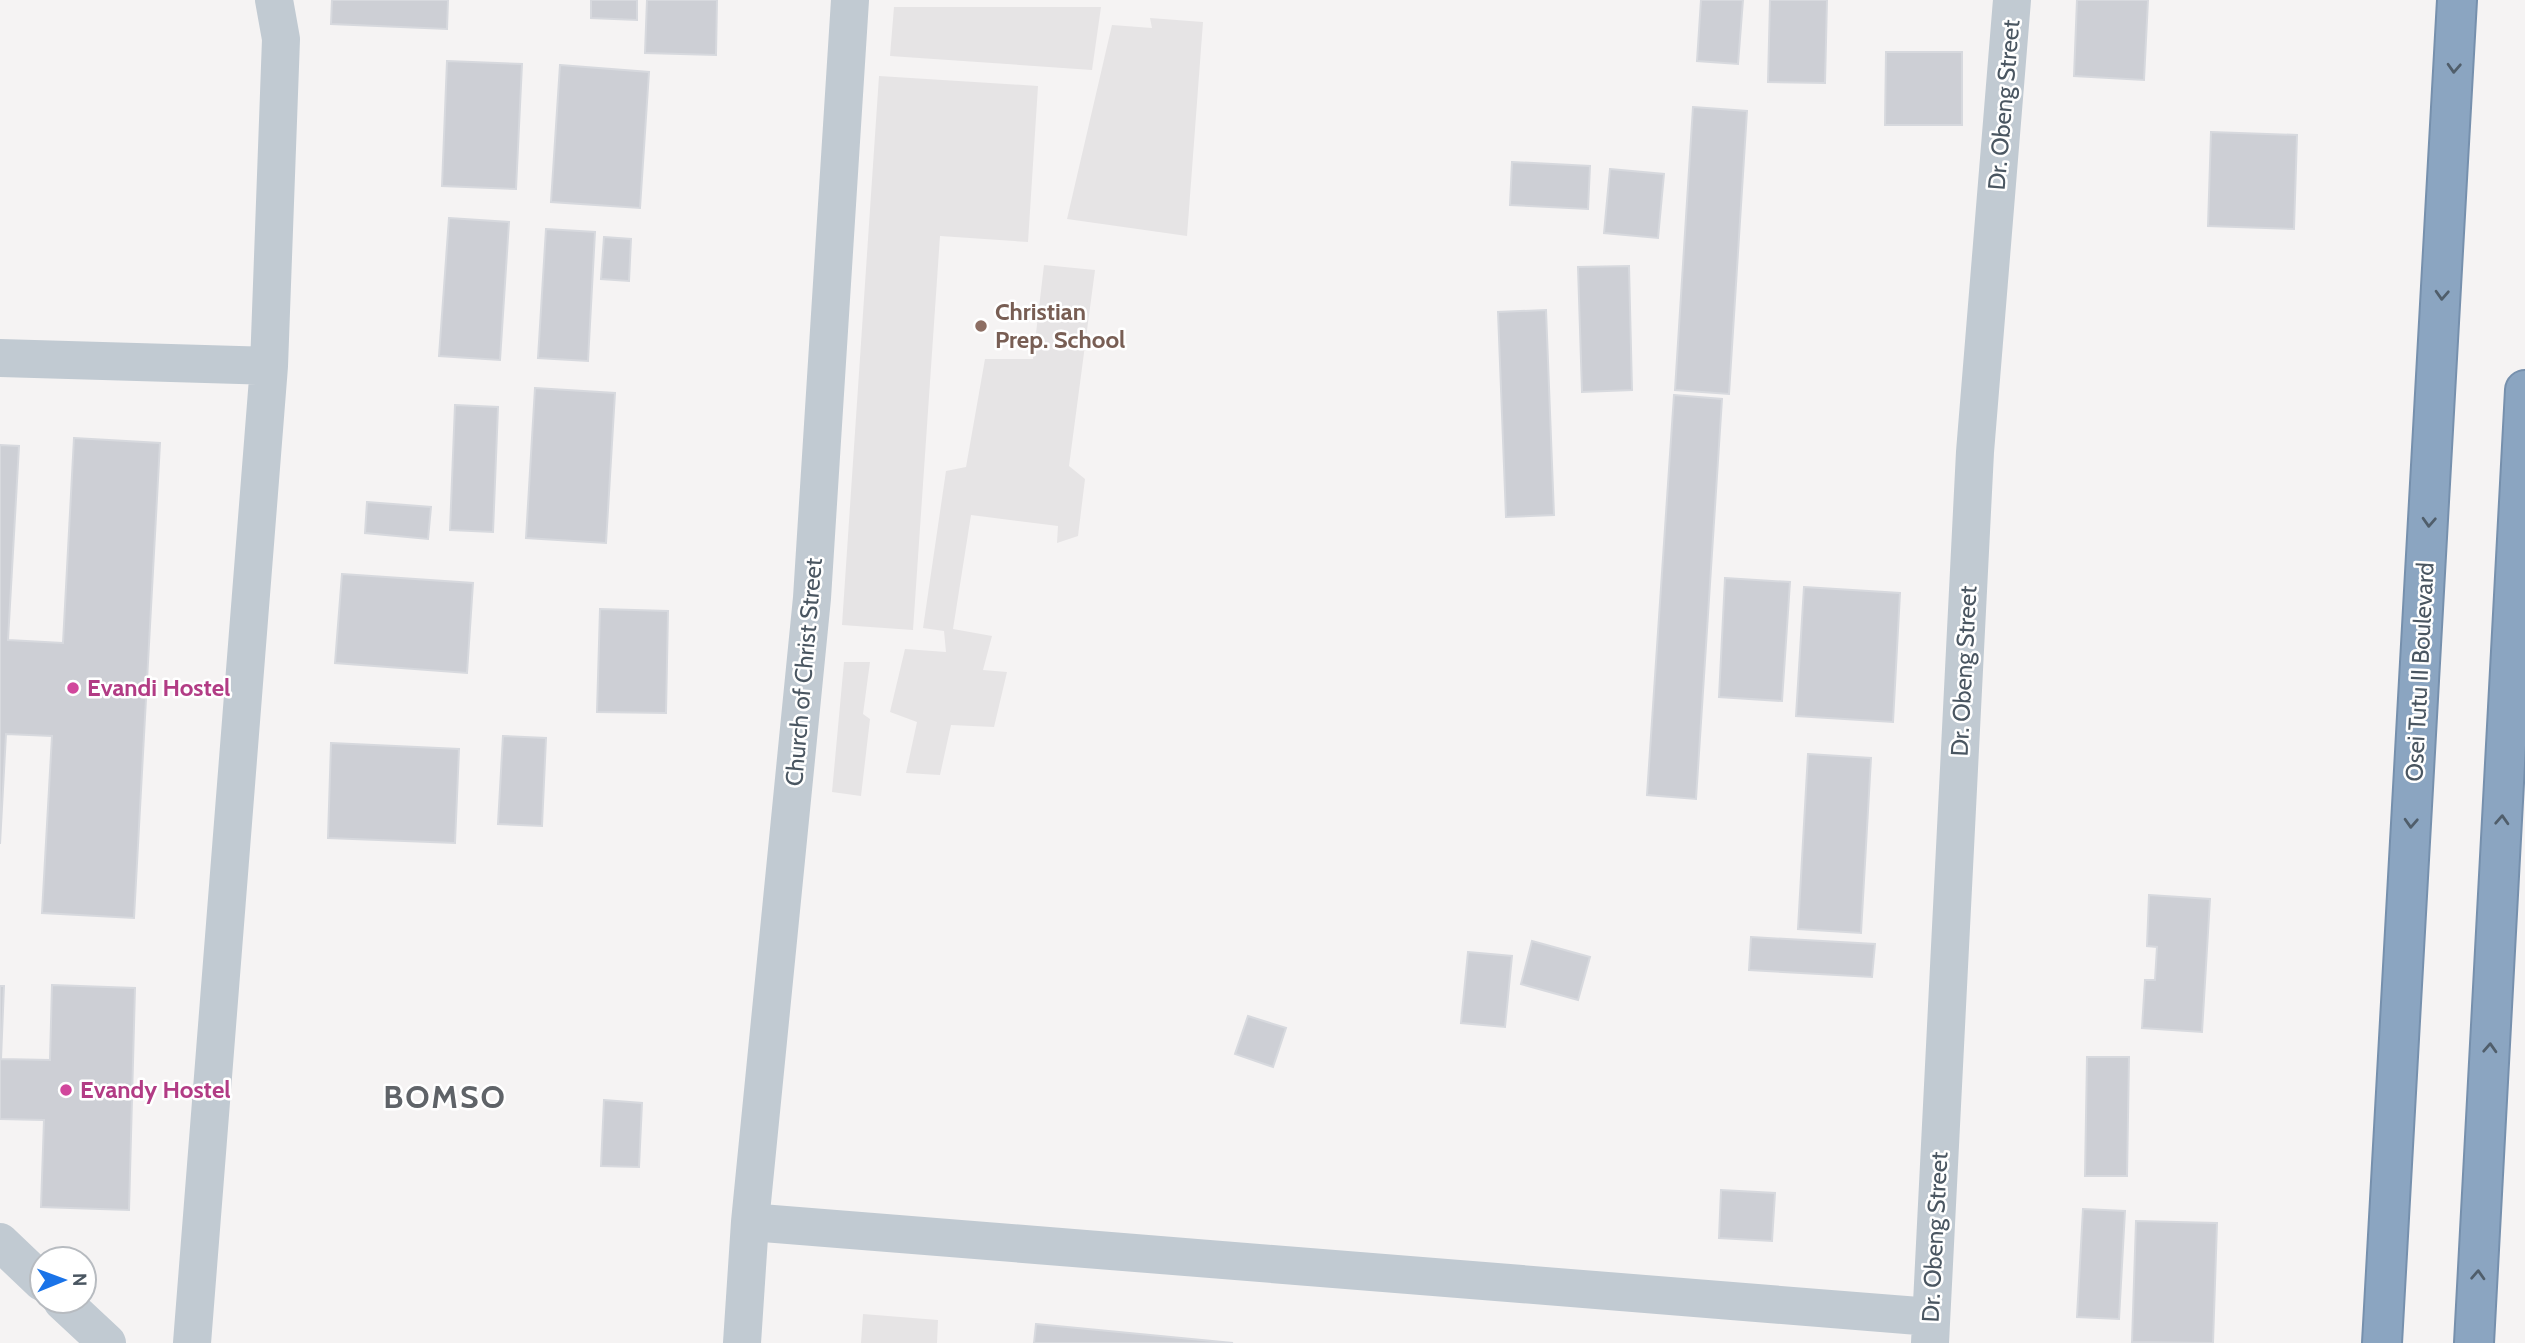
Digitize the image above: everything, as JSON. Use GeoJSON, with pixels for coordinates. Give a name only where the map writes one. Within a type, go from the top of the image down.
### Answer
{"type":"FeatureCollection","features":[{"type":"Feature","properties":{"kind":"highway","name":"Osei Tutu II Boulevard"},"geometry":{"type":"LineString","coordinates":[[2382,1343],[2457,0]]}},
{"type":"Feature","properties":{"kind":"highway"},"geometry":{"type":"LineString","coordinates":[[2474,1343],[2525,390]]}},
{"type":"Feature","properties":{"kind":"street"},"geometry":{"type":"LineString","coordinates":[[192,1343],[268,366],[281,39],[274,0]]}},
{"type":"Feature","properties":{"kind":"street","name":"Church of Christ Street"},"geometry":{"type":"LineString","coordinates":[[742,1343],[750,1222],[813,598],[850,0]]}},
{"type":"Feature","properties":{"kind":"street","name":"Dr. Obeng Street"},"geometry":{"type":"LineString","coordinates":[[1931,1330],[1975,452],[2012,0]]}},
{"type":"Feature","properties":{"kind":"street"},"geometry":{"type":"LineString","coordinates":[[0,358],[268,366]]}},
{"type":"Feature","properties":{"kind":"street"},"geometry":{"type":"LineString","coordinates":[[750,1222],[1931,1330]]}},
{"type":"Feature","properties":{"kind":"street"},"geometry":{"type":"LineString","coordinates":[[0,1242],[28,1269]]}},
{"type":"Feature","properties":{"kind":"street"},"geometry":{"type":"LineString","coordinates":[[77,1315],[107,1343]]}},
{"type":"Feature","properties":{"kind":"shaded area"},"geometry":{"type":"Polygon","coordinates":[[[894,7],[1101,7],[1092,70],[890,56],[894,7]]]}},
{"type":"Feature","properties":{"kind":"shaded area"},"geometry":{"type":"Polygon","coordinates":[[[1150,18],[1203,22],[1187,236],[1067,219],[1112,25],[1152,28],[1150,18]]]}},
{"type":"Feature","properties":{"kind":"shaded area"},"geometry":{"type":"Polygon","coordinates":[[[879,76],[1038,86],[1028,242],[940,236],[913,630],[842,625],[879,76]]]}},
{"type":"Feature","properties":{"kind":"shaded area"},"geometry":{"type":"Polygon","coordinates":[[[1044,265],[1095,270],[1069,466],[1085,479],[1078,536],[1057,543],[1058,526],[971,515],[953,629],[992,636],[983,670],[1007,672],[994,727],[951,725],[940,775],[906,773],[917,722],[890,712],[905,649],[946,652],[944,631],[923,628],[946,471],[966,467],[985,359],[1033,359],[1044,265]]]}},
{"type":"Feature","properties":{"kind":"shaded area"},"geometry":{"type":"Polygon","coordinates":[[[844,662],[870,662],[863,714],[870,719],[861,796],[832,792],[844,662]]]}},
{"type":"Feature","properties":{"kind":"shaded area"},"geometry":{"type":"Polygon","coordinates":[[[863,1314],[938,1320],[937,1343],[861,1343],[863,1314]]]}},
{"type":"Feature","properties":{"kind":"building"},"geometry":{"type":"Polygon","coordinates":[[[332,0],[448,0],[447,29],[331,24],[332,0]]]}},
{"type":"Feature","properties":{"kind":"building"},"geometry":{"type":"Polygon","coordinates":[[[591,0],[637,0],[637,20],[591,18],[591,0]]]}},
{"type":"Feature","properties":{"kind":"building"},"geometry":{"type":"Polygon","coordinates":[[[647,0],[717,0],[716,55],[645,53],[647,0]]]}},
{"type":"Feature","properties":{"kind":"building"},"geometry":{"type":"Polygon","coordinates":[[[1701,0],[1743,0],[1738,64],[1697,61],[1701,0]]]}},
{"type":"Feature","properties":{"kind":"building"},"geometry":{"type":"Polygon","coordinates":[[[1770,0],[1827,0],[1825,83],[1768,82],[1770,0]]]}},
{"type":"Feature","properties":{"kind":"building"},"geometry":{"type":"Polygon","coordinates":[[[2077,0],[2148,0],[2144,80],[2074,76],[2077,0]]]}},
{"type":"Feature","properties":{"kind":"building"},"geometry":{"type":"Polygon","coordinates":[[[1886,52],[1962,52],[1962,125],[1885,125],[1886,52]]]}},
{"type":"Feature","properties":{"kind":"building"},"geometry":{"type":"Polygon","coordinates":[[[447,61],[522,64],[516,189],[442,186],[447,61]]]}},
{"type":"Feature","properties":{"kind":"building"},"geometry":{"type":"Polygon","coordinates":[[[560,65],[649,72],[640,208],[551,202],[560,65]]]}},
{"type":"Feature","properties":{"kind":"building"},"geometry":{"type":"Polygon","coordinates":[[[1693,107],[1747,111],[1729,394],[1675,390],[1693,107]]]}},
{"type":"Feature","properties":{"kind":"building"},"geometry":{"type":"Polygon","coordinates":[[[2211,132],[2297,135],[2294,229],[2208,226],[2211,132]]]}},
{"type":"Feature","properties":{"kind":"building"},"geometry":{"type":"Polygon","coordinates":[[[1512,162],[1590,166],[1588,209],[1510,205],[1512,162]]]}},
{"type":"Feature","properties":{"kind":"building"},"geometry":{"type":"Polygon","coordinates":[[[1610,169],[1664,174],[1658,238],[1604,233],[1610,169]]]}},
{"type":"Feature","properties":{"kind":"building"},"geometry":{"type":"Polygon","coordinates":[[[449,218],[509,222],[500,360],[439,356],[449,218]]]}},
{"type":"Feature","properties":{"kind":"building"},"geometry":{"type":"Polygon","coordinates":[[[546,229],[595,232],[588,361],[538,358],[546,229]]]}},
{"type":"Feature","properties":{"kind":"building"},"geometry":{"type":"Polygon","coordinates":[[[604,237],[631,239],[629,281],[601,279],[604,237]]]}},
{"type":"Feature","properties":{"kind":"building"},"geometry":{"type":"Polygon","coordinates":[[[1629,266],[1632,390],[1582,392],[1578,267],[1629,266]]]}},
{"type":"Feature","properties":{"kind":"building"},"geometry":{"type":"Polygon","coordinates":[[[1546,310],[1554,515],[1506,517],[1498,312],[1546,310]]]}},
{"type":"Feature","properties":{"kind":"building"},"geometry":{"type":"Polygon","coordinates":[[[535,388],[615,393],[606,543],[526,538],[535,388]]]}},
{"type":"Feature","properties":{"kind":"building"},"geometry":{"type":"Polygon","coordinates":[[[1674,395],[1722,399],[1696,799],[1647,795],[1674,395]]]}},
{"type":"Feature","properties":{"kind":"building"},"geometry":{"type":"Polygon","coordinates":[[[455,405],[498,407],[493,532],[450,530],[455,405]]]}},
{"type":"Feature","properties":{"kind":"building","name":"Evandi Hostel"},"geometry":{"type":"Polygon","coordinates":[[[74,438],[160,443],[134,918],[42,913],[52,736],[6,734],[0,844],[0,445],[19,446],[8,640],[63,643],[74,438]]]}},
{"type":"Feature","properties":{"kind":"building"},"geometry":{"type":"Polygon","coordinates":[[[367,502],[431,507],[428,539],[365,533],[367,502]]]}},
{"type":"Feature","properties":{"kind":"building"},"geometry":{"type":"Polygon","coordinates":[[[342,574],[473,583],[467,673],[335,663],[342,574]]]}},
{"type":"Feature","properties":{"kind":"building"},"geometry":{"type":"Polygon","coordinates":[[[1725,578],[1790,582],[1782,701],[1719,697],[1725,578]]]}},
{"type":"Feature","properties":{"kind":"building"},"geometry":{"type":"Polygon","coordinates":[[[1804,587],[1900,593],[1893,722],[1796,716],[1804,587]]]}},
{"type":"Feature","properties":{"kind":"building"},"geometry":{"type":"Polygon","coordinates":[[[600,609],[668,611],[666,713],[597,712],[600,609]]]}},
{"type":"Feature","properties":{"kind":"building"},"geometry":{"type":"Polygon","coordinates":[[[503,736],[546,738],[542,826],[498,824],[503,736]]]}},
{"type":"Feature","properties":{"kind":"building"},"geometry":{"type":"Polygon","coordinates":[[[331,743],[459,749],[455,843],[328,838],[331,743]]]}},
{"type":"Feature","properties":{"kind":"building"},"geometry":{"type":"Polygon","coordinates":[[[1808,754],[1871,758],[1861,933],[1798,929],[1808,754]]]}},
{"type":"Feature","properties":{"kind":"building"},"geometry":{"type":"Polygon","coordinates":[[[2149,895],[2210,899],[2202,1032],[2142,1028],[2145,980],[2155,980],[2157,947],[2147,946],[2149,895]]]}},
{"type":"Feature","properties":{"kind":"building"},"geometry":{"type":"Polygon","coordinates":[[[1751,937],[1875,944],[1872,977],[1749,970],[1751,937]]]}},
{"type":"Feature","properties":{"kind":"building"},"geometry":{"type":"Polygon","coordinates":[[[1532,941],[1590,957],[1578,1000],[1521,984],[1532,941]]]}},
{"type":"Feature","properties":{"kind":"building"},"geometry":{"type":"Polygon","coordinates":[[[1468,952],[1512,956],[1505,1027],[1461,1023],[1468,952]]]}},
{"type":"Feature","properties":{"kind":"building","name":"Evandy Hostel"},"geometry":{"type":"Polygon","coordinates":[[[52,985],[135,988],[129,1210],[41,1207],[44,1120],[0,1119],[0,986],[4,986],[1,1059],[50,1060],[52,985]]]}},
{"type":"Feature","properties":{"kind":"building"},"geometry":{"type":"Polygon","coordinates":[[[1248,1016],[1286,1028],[1273,1067],[1235,1054],[1248,1016]]]}},
{"type":"Feature","properties":{"kind":"building"},"geometry":{"type":"Polygon","coordinates":[[[2087,1057],[2129,1057],[2127,1176],[2085,1176],[2087,1057]]]}},
{"type":"Feature","properties":{"kind":"building"},"geometry":{"type":"Polygon","coordinates":[[[604,1100],[642,1103],[639,1167],[601,1166],[604,1100]]]}},
{"type":"Feature","properties":{"kind":"building"},"geometry":{"type":"Polygon","coordinates":[[[1721,1190],[1775,1193],[1772,1241],[1719,1238],[1721,1190]]]}},
{"type":"Feature","properties":{"kind":"building"},"geometry":{"type":"Polygon","coordinates":[[[2083,1209],[2125,1211],[2119,1319],[2077,1317],[2083,1209]]]}},
{"type":"Feature","properties":{"kind":"building"},"geometry":{"type":"Polygon","coordinates":[[[2136,1221],[2217,1223],[2213,1343],[2132,1342],[2136,1221]]]}},
{"type":"Feature","properties":{"kind":"building"},"geometry":{"type":"Polygon","coordinates":[[[1036,1324],[1233,1343],[1034,1343],[1036,1324]]]}},
{"type":"Feature","properties":{"kind":"place","name":"Christian Prep. School"},"geometry":{"type":"Point","coordinates":[981,326]}},
{"type":"Feature","properties":{"kind":"place","name":"Evandi Hostel"},"geometry":{"type":"Point","coordinates":[73,688]}},
{"type":"Feature","properties":{"kind":"place","name":"Evandy Hostel"},"geometry":{"type":"Point","coordinates":[66,1090]}},
{"type":"Feature","properties":{"kind":"district","name":"BOMSO"},"geometry":{"type":"Point","coordinates":[445,1097]}}]}
